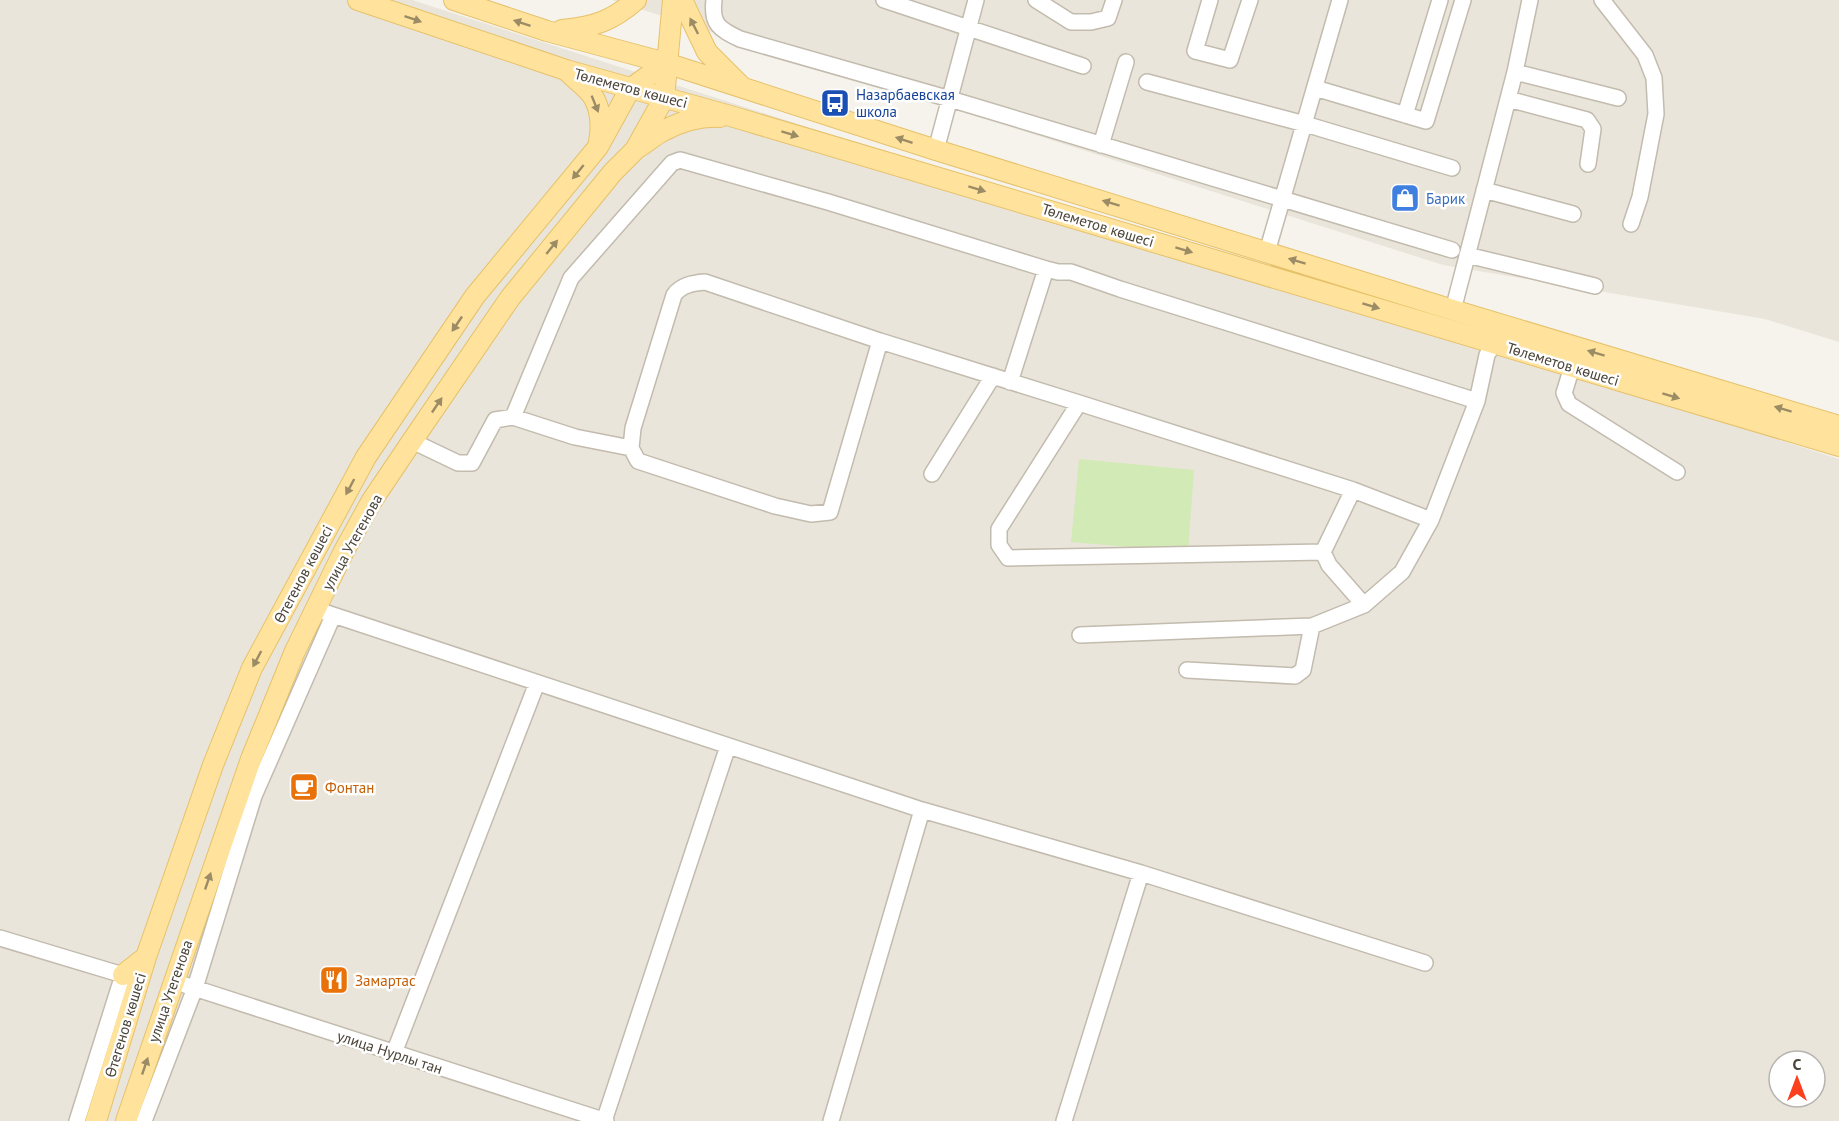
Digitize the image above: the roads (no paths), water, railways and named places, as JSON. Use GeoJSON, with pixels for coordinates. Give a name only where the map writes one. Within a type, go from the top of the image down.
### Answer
{"type":"FeatureCollection","features":[{"type":"Feature","properties":{"kind":"main road","name":"Төлеметов көшесі"},"geometry":{"type":"LineString","coordinates":[[358,0],[566,70],[734,117],[1839,446]]}},
{"type":"Feature","properties":{"kind":"main road","name":"Төлеметов көшесі"},"geometry":{"type":"LineString","coordinates":[[454,0],[547,31],[666,63],[936,150],[1453,310],[1839,426]]}},
{"type":"Feature","properties":{"kind":"main road"},"geometry":{"type":"LineString","coordinates":[[547,31],[587,28],[613,17],[636,0]]}},
{"type":"Feature","properties":{"kind":"main road","name":"улица Утегенова"},"geometry":{"type":"LineString","coordinates":[[126,1121],[250,759],[295,651],[324,613],[344,550],[371,502],[510,298],[613,172],[635,150],[664,98],[673,0]]}},
{"type":"Feature","properties":{"kind":"main road"},"geometry":{"type":"LineString","coordinates":[[682,0],[707,51],[742,88]]}},
{"type":"Feature","properties":{"kind":"main road"},"geometry":{"type":"LineString","coordinates":[[630,89],[666,63]]}},
{"type":"Feature","properties":{"kind":"main road"},"geometry":{"type":"LineString","coordinates":[[566,70],[592,96],[601,129],[598,147]]}},
{"type":"Feature","properties":{"kind":"main road","name":"Өтегенов көшесі"},"geometry":{"type":"LineString","coordinates":[[96,1121],[146,957],[213,765],[252,668],[366,457],[475,296],[598,147],[630,89]]}},
{"type":"Feature","properties":{"kind":"main road"},"geometry":{"type":"LineString","coordinates":[[635,150],[663,130],[689,121],[710,116],[734,117]]}},
{"type":"Feature","properties":{"kind":"main road"},"geometry":{"type":"LineString","coordinates":[[1447,329],[1453,310]]}},
{"type":"Feature","properties":{"kind":"main road"},"geometry":{"type":"LineString","coordinates":[[123,975],[146,957]]}},
{"type":"Feature","properties":{"kind":"street"},"geometry":{"type":"LineString","coordinates":[[714,0],[713,15],[717,26],[740,39],[950,99],[1452,250]]}},
{"type":"Feature","properties":{"kind":"street"},"geometry":{"type":"LineString","coordinates":[[884,0],[1083,66]]}},
{"type":"Feature","properties":{"kind":"street"},"geometry":{"type":"LineString","coordinates":[[936,150],[976,0]]}},
{"type":"Feature","properties":{"kind":"street"},"geometry":{"type":"LineString","coordinates":[[1036,0],[1071,22],[1091,22],[1108,18],[1114,0]]}},
{"type":"Feature","properties":{"kind":"street"},"geometry":{"type":"LineString","coordinates":[[1210,0],[1195,51],[1230,60],[1250,0]]}},
{"type":"Feature","properties":{"kind":"street"},"geometry":{"type":"LineString","coordinates":[[1267,252],[1340,0]]}},
{"type":"Feature","properties":{"kind":"street"},"geometry":{"type":"LineString","coordinates":[[1405,115],[1440,0]]}},
{"type":"Feature","properties":{"kind":"street"},"geometry":{"type":"LineString","coordinates":[[1315,88],[1426,121],[1463,0]]}},
{"type":"Feature","properties":{"kind":"street"},"geometry":{"type":"LineString","coordinates":[[1453,310],[1515,72],[1530,0]]}},
{"type":"Feature","properties":{"kind":"street"},"geometry":{"type":"LineString","coordinates":[[1602,0],[1645,56],[1654,78],[1656,114],[1640,197],[1631,224]]}},
{"type":"Feature","properties":{"kind":"street"},"geometry":{"type":"LineString","coordinates":[[1101,144],[1126,62]]}},
{"type":"Feature","properties":{"kind":"street"},"geometry":{"type":"LineString","coordinates":[[1515,72],[1618,98]]}},
{"type":"Feature","properties":{"kind":"street"},"geometry":{"type":"LineString","coordinates":[[1147,82],[1305,124],[1452,168]]}},
{"type":"Feature","properties":{"kind":"street"},"geometry":{"type":"LineString","coordinates":[[1508,99],[1587,120],[1593,129],[1588,164]]}},
{"type":"Feature","properties":{"kind":"street"},"geometry":{"type":"LineString","coordinates":[[513,417],[571,278],[672,163],[680,160],[828,202],[1046,269],[1071,272],[1477,401]]}},
{"type":"Feature","properties":{"kind":"street"},"geometry":{"type":"LineString","coordinates":[[1484,190],[1573,214]]}},
{"type":"Feature","properties":{"kind":"street"},"geometry":{"type":"LineString","coordinates":[[1467,255],[1595,286]]}},
{"type":"Feature","properties":{"kind":"street"},"geometry":{"type":"LineString","coordinates":[[1010,382],[1046,269]]}},
{"type":"Feature","properties":{"kind":"street"},"geometry":{"type":"LineString","coordinates":[[880,341],[830,512],[811,514],[775,506],[731,492],[638,461],[631,448],[633,428],[674,295],[685,286],[705,282],[880,341],[1353,490],[1431,520]]}},
{"type":"Feature","properties":{"kind":"street"},"geometry":{"type":"LineString","coordinates":[[1080,635],[1312,626],[1364,605],[1402,572],[1431,520],[1477,401],[1487,355],[1494,343]]}},
{"type":"Feature","properties":{"kind":"street"},"geometry":{"type":"LineString","coordinates":[[1572,367],[1564,393],[1569,404],[1677,472]]}},
{"type":"Feature","properties":{"kind":"street"},"geometry":{"type":"LineString","coordinates":[[932,474],[993,376]]}},
{"type":"Feature","properties":{"kind":"street"},"geometry":{"type":"LineString","coordinates":[[1079,403],[999,529],[999,545],[1008,558],[1323,552]]}},
{"type":"Feature","properties":{"kind":"street"},"geometry":{"type":"LineString","coordinates":[[412,441],[458,463],[472,463],[495,420],[513,417],[575,437],[631,448]]}},
{"type":"Feature","properties":{"kind":"street"},"geometry":{"type":"LineString","coordinates":[[1323,552],[1353,490]]}},
{"type":"Feature","properties":{"kind":"street"},"geometry":{"type":"LineString","coordinates":[[1323,552],[1329,565],[1364,605]]}},
{"type":"Feature","properties":{"kind":"street"},"geometry":{"type":"LineString","coordinates":[[144,1121],[195,988],[254,796],[324,613],[922,810],[1141,873],[1425,963]]}},
{"type":"Feature","properties":{"kind":"street"},"geometry":{"type":"LineString","coordinates":[[1187,670],[1295,676],[1303,670],[1312,626]]}},
{"type":"Feature","properties":{"kind":"street"},"geometry":{"type":"LineString","coordinates":[[394,1053],[537,683]]}},
{"type":"Feature","properties":{"kind":"street"},"geometry":{"type":"LineString","coordinates":[[605,1121],[728,746]]}},
{"type":"Feature","properties":{"kind":"street"},"geometry":{"type":"LineString","coordinates":[[831,1121],[922,810]]}},
{"type":"Feature","properties":{"kind":"street"},"geometry":{"type":"LineString","coordinates":[[1064,1121],[1141,873]]}},
{"type":"Feature","properties":{"kind":"street"},"geometry":{"type":"LineString","coordinates":[[0,938],[123,975],[77,1121]]}},
{"type":"Feature","properties":{"kind":"street","name":"улица Нурлы тан"},"geometry":{"type":"LineString","coordinates":[[174,980],[605,1121]]}},
{"type":"Feature","properties":{"kind":"place","name":"Назарбаевская школа"},"geometry":{"type":"Point","coordinates":[835,103]}},
{"type":"Feature","properties":{"kind":"place","name":"Барик"},"geometry":{"type":"Point","coordinates":[1405,198]}},
{"type":"Feature","properties":{"kind":"place","name":"Фонтан"},"geometry":{"type":"Point","coordinates":[304,787]}},
{"type":"Feature","properties":{"kind":"place","name":"Замартас"},"geometry":{"type":"Point","coordinates":[334,980]}}]}
